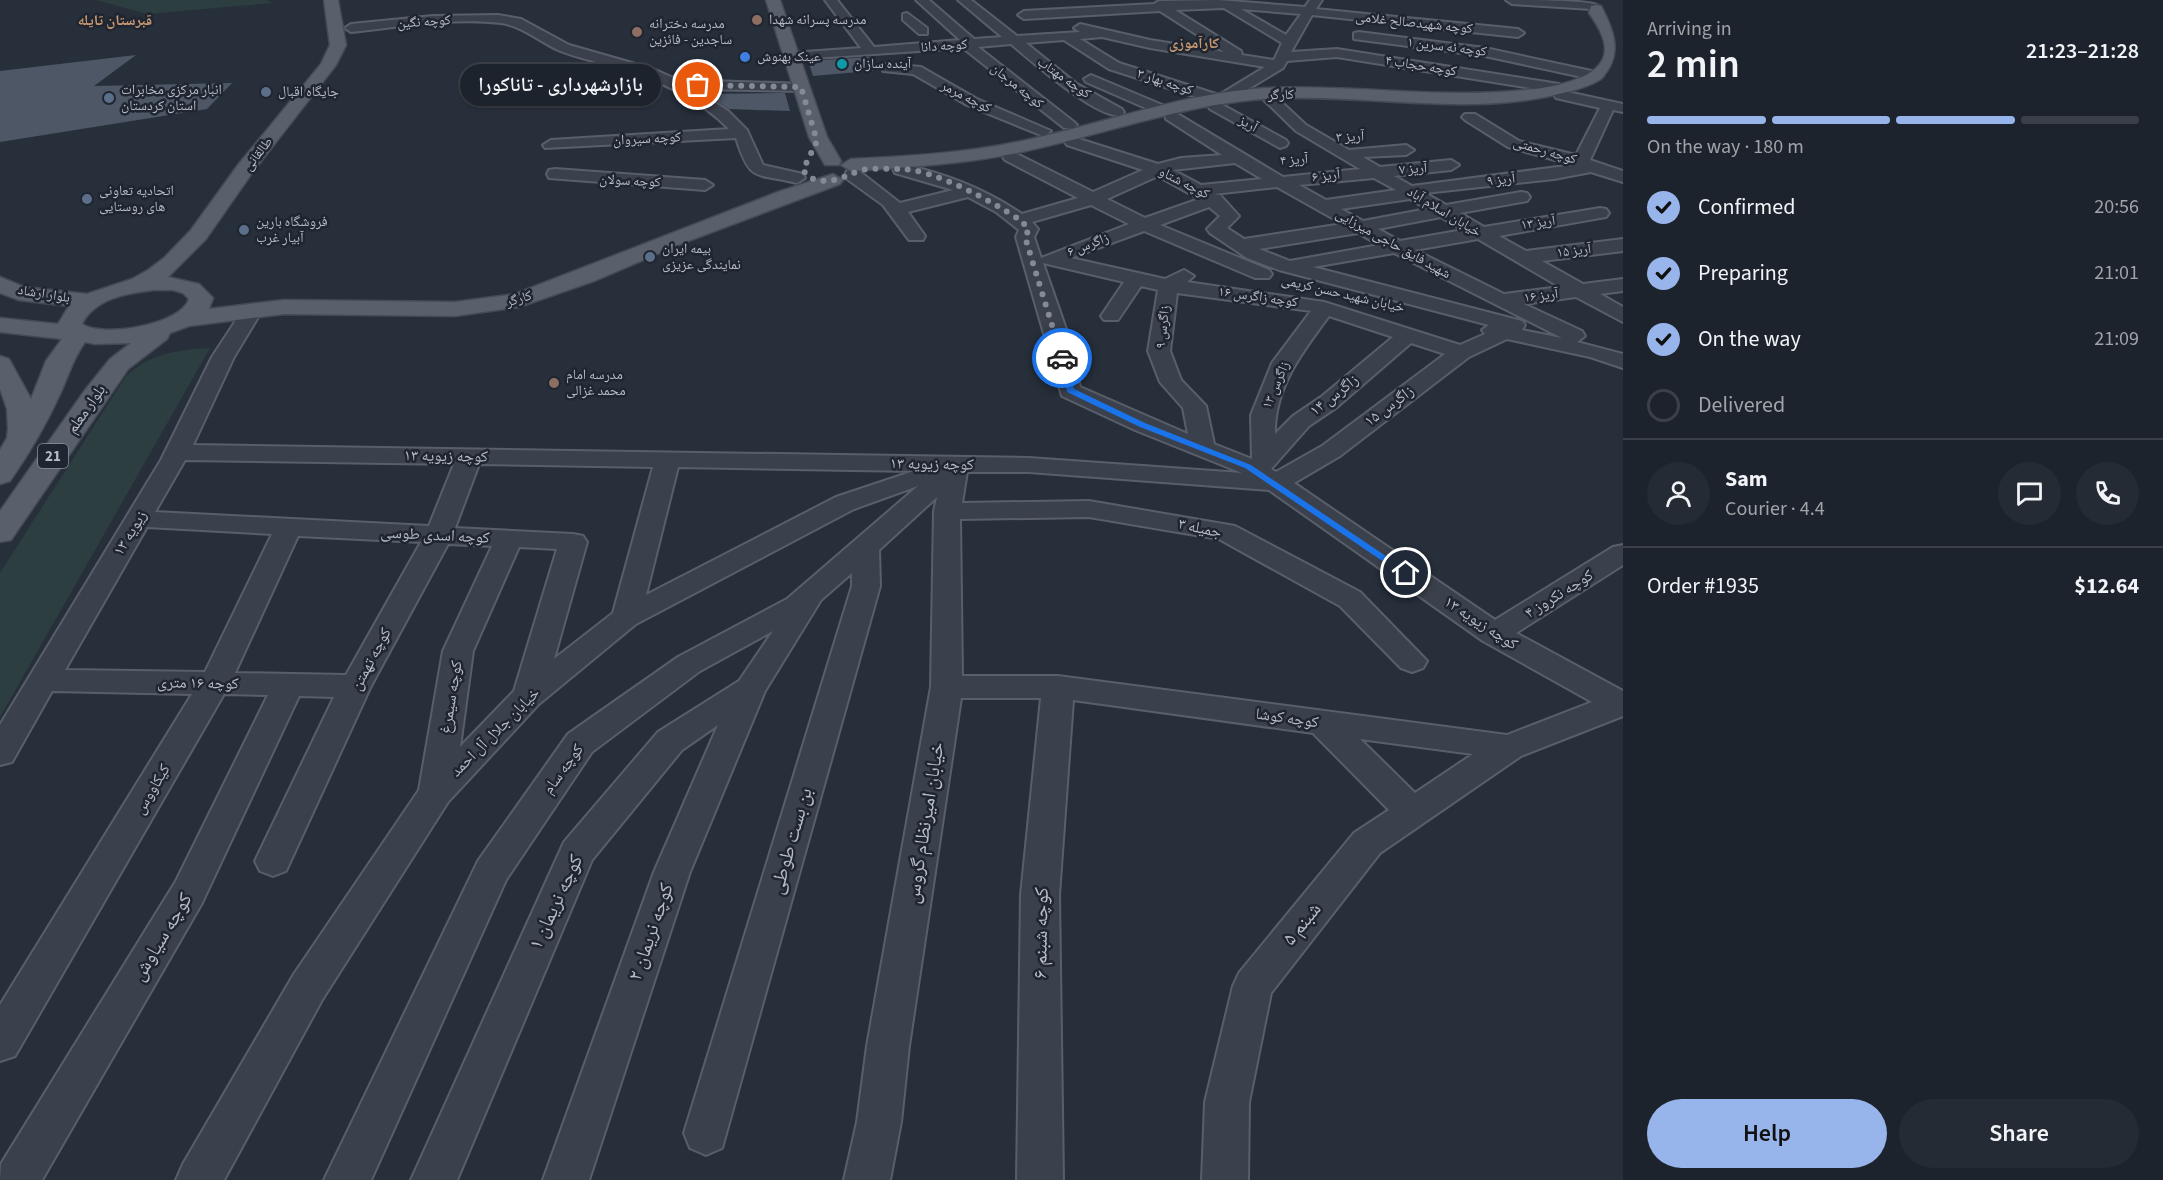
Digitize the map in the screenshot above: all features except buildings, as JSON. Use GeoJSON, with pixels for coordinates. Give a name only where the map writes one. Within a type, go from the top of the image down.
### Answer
{"type":"FeatureCollection","features":[{"type":"Feature","properties":{"kind":"main road","name":"طالقانی"},"geometry":{"type":"LineString","coordinates":[[189,310],[190,270],[241,189],[328,65],[338,45],[331,0]]}},
{"type":"Feature","properties":{"kind":"main road","name":"طالقانی"},"geometry":{"type":"LineString","coordinates":[[137,285],[157,276],[179,258],[241,189],[353,52],[347,0]]}},
{"type":"Feature","properties":{"kind":"main road"},"geometry":{"type":"LineString","coordinates":[[773,0],[801,87],[807,163],[845,171]]}},
{"type":"Feature","properties":{"kind":"main road"},"geometry":{"type":"LineString","coordinates":[[1590,5],[1616,21],[1623,31]]}},
{"type":"Feature","properties":{"kind":"main road","name":"کارگر"},"geometry":{"type":"LineString","coordinates":[[807,163],[803,170],[806,165],[845,171],[901,169],[1011,157],[1071,134],[1219,101],[1276,94],[1466,98],[1613,89],[1618,44],[1613,32],[1590,5]]}},
{"type":"Feature","properties":{"kind":"main road","name":"کارگر"},"geometry":{"type":"LineString","coordinates":[[1219,101],[1449,104],[1512,101],[1560,92]]}},
{"type":"Feature","properties":{"kind":"main road","name":"کارگر"},"geometry":{"type":"LineString","coordinates":[[189,310],[284,307],[454,309],[519,300],[586,276],[845,171],[999,152],[1166,113]]}},
{"type":"Feature","properties":{"kind":"main road","name":"کارگر"},"geometry":{"type":"LineString","coordinates":[[189,310],[499,293],[552,277],[807,163]]}},
{"type":"Feature","properties":{"kind":"main road","name":"بلوار ارشاد"},"geometry":{"type":"LineString","coordinates":[[0,284],[19,292],[89,301]]}},
{"type":"Feature","properties":{"kind":"main road"},"geometry":{"type":"LineString","coordinates":[[77,332],[70,324],[71,316],[89,301],[111,291],[137,285],[178,284],[189,310]]}},
{"type":"Feature","properties":{"kind":"main road","name":"بلوار ارشاد"},"geometry":{"type":"LineString","coordinates":[[0,325],[117,338],[189,310]]}},
{"type":"Feature","properties":{"kind":"main road","name":"بلوار معلم"},"geometry":{"type":"LineString","coordinates":[[0,533],[119,364],[189,310]]}},
{"type":"Feature","properties":{"kind":"main road","name":"21"},"geometry":{"type":"LineString","coordinates":[[0,475],[21,442],[53,380],[60,361],[77,332]]}},
{"type":"Feature","properties":{"kind":"main road"},"geometry":{"type":"LineString","coordinates":[[53,380],[69,366],[87,362],[98,363],[104,368],[107,380]]}},
{"type":"Feature","properties":{"kind":"main road"},"geometry":{"type":"LineString","coordinates":[[0,364],[18,396],[23,415],[21,442]]}},
{"type":"Feature","properties":{"kind":"street"},"geometry":{"type":"LineString","coordinates":[[831,0],[879,59]]}},
{"type":"Feature","properties":{"kind":"street","name":"کوچه مرجان"},"geometry":{"type":"LineString","coordinates":[[922,0],[995,69],[1048,111],[1071,134]]}},
{"type":"Feature","properties":{"kind":"street","name":"کوچه مهتاب"},"geometry":{"type":"LineString","coordinates":[[964,0],[1072,87],[1117,112]]}},
{"type":"Feature","properties":{"kind":"street"},"geometry":{"type":"LineString","coordinates":[[1054,0],[1072,12]]}},
{"type":"Feature","properties":{"kind":"street"},"geometry":{"type":"LineString","coordinates":[[1086,0],[1102,10],[1147,52]]}},
{"type":"Feature","properties":{"kind":"street"},"geometry":{"type":"LineString","coordinates":[[1512,0],[1590,5]]}},
{"type":"Feature","properties":{"kind":"street"},"geometry":{"type":"LineString","coordinates":[[1509,56],[1538,2]]}},
{"type":"Feature","properties":{"kind":"street"},"geometry":{"type":"LineString","coordinates":[[1156,4],[1246,60]]}},
{"type":"Feature","properties":{"kind":"street","name":"کوچه شهیدصالح غلامی"},"geometry":{"type":"LineString","coordinates":[[1019,7],[1039,14],[1156,4],[1313,6],[1524,25]]}},
{"type":"Feature","properties":{"kind":"street"},"geometry":{"type":"LineString","coordinates":[[1225,5],[1289,42]]}},
{"type":"Feature","properties":{"kind":"street"},"geometry":{"type":"LineString","coordinates":[[1219,101],[1280,61],[1289,42],[1302,30],[1313,6]]}},
{"type":"Feature","properties":{"kind":"street"},"geometry":{"type":"LineString","coordinates":[[1019,7],[1040,24],[1098,34]]}},
{"type":"Feature","properties":{"kind":"street"},"geometry":{"type":"LineString","coordinates":[[1039,14],[1052,22],[1098,34],[1147,52],[1280,61]]}},
{"type":"Feature","properties":{"kind":"street"},"geometry":{"type":"LineString","coordinates":[[907,17],[923,31]]}},
{"type":"Feature","properties":{"kind":"street","name":"کوچه نگین"},"geometry":{"type":"LineString","coordinates":[[351,27],[434,20],[517,22],[581,54],[648,72],[676,84]]}},
{"type":"Feature","properties":{"kind":"street","name":"کوچه دانا"},"geometry":{"type":"LineString","coordinates":[[879,59],[1013,41],[1098,34]]}},
{"type":"Feature","properties":{"kind":"street","name":"کوچه ئه سرین ۱"},"geometry":{"type":"LineString","coordinates":[[1348,35],[1509,56],[1613,89]]}},
{"type":"Feature","properties":{"kind":"street"},"geometry":{"type":"LineString","coordinates":[[1067,37],[1114,66]]}},
{"type":"Feature","properties":{"kind":"street"},"geometry":{"type":"LineString","coordinates":[[1082,70],[1114,66],[1147,52]]}},
{"type":"Feature","properties":{"kind":"street","name":"کوچه حجاب ۴"},"geometry":{"type":"LineString","coordinates":[[1280,61],[1337,53],[1560,92],[1613,89]]}},
{"type":"Feature","properties":{"kind":"street"},"geometry":{"type":"LineString","coordinates":[[790,57],[879,59]]}},
{"type":"Feature","properties":{"kind":"street","name":"کوچه مرمر"},"geometry":{"type":"LineString","coordinates":[[879,59],[916,70],[972,102],[1043,131]]}},
{"type":"Feature","properties":{"kind":"street","name":"کوچه بهار ۳"},"geometry":{"type":"LineString","coordinates":[[1114,66],[1219,101]]}},
{"type":"Feature","properties":{"kind":"street","name":"شهید فایق حاجی میرزایی"},"geometry":{"type":"LineString","coordinates":[[975,70],[1020,68],[1072,72],[1114,89],[1166,113],[1278,181],[1396,246],[1502,302],[1623,359]]}},
{"type":"Feature","properties":{"kind":"street"},"geometry":{"type":"LineString","coordinates":[[1114,89],[1177,71]]}},
{"type":"Feature","properties":{"kind":"street"},"geometry":{"type":"LineString","coordinates":[[923,75],[954,72]]}},
{"type":"Feature","properties":{"kind":"street"},"geometry":{"type":"LineString","coordinates":[[676,84],[801,87]]}},
{"type":"Feature","properties":{"kind":"street"},"geometry":{"type":"LineString","coordinates":[[676,84],[723,114],[742,134],[753,165],[757,169],[807,163]]}},
{"type":"Feature","properties":{"kind":"street"},"geometry":{"type":"LineString","coordinates":[[1588,164],[1613,89]]}},
{"type":"Feature","properties":{"kind":"street","name":"آریز ۳"},"geometry":{"type":"LineString","coordinates":[[1271,100],[1301,128],[1318,138],[1352,142],[1381,136]]}},
{"type":"Feature","properties":{"kind":"street","name":"آریز"},"geometry":{"type":"LineString","coordinates":[[1219,101],[1280,143]]}},
{"type":"Feature","properties":{"kind":"street"},"geometry":{"type":"LineString","coordinates":[[1005,116],[1103,104]]}},
{"type":"Feature","properties":{"kind":"street","name":"کوچه رحمتی"},"geometry":{"type":"LineString","coordinates":[[1470,117],[1514,144],[1557,154],[1623,176]]}},
{"type":"Feature","properties":{"kind":"street","name":"کوچه سیروان"},"geometry":{"type":"LineString","coordinates":[[551,145],[742,134]]}},
{"type":"Feature","properties":{"kind":"street","name":"کوچه شتاو"},"geometry":{"type":"LineString","coordinates":[[1071,134],[1159,169],[1206,194],[1230,216],[1216,229],[1254,254],[1286,266],[1515,325],[1504,333]]}},
{"type":"Feature","properties":{"kind":"street"},"geometry":{"type":"LineString","coordinates":[[1352,142],[1406,150]]}},
{"type":"Feature","properties":{"kind":"street","name":"آریز ۴"},"geometry":{"type":"LineString","coordinates":[[1313,158],[1352,142]]}},
{"type":"Feature","properties":{"kind":"street","name":"خیابان اسلام آباد"},"geometry":{"type":"LineString","coordinates":[[1352,142],[1375,171],[1623,316]]}},
{"type":"Feature","properties":{"kind":"street"},"geometry":{"type":"LineString","coordinates":[[1522,158],[1557,154]]}},
{"type":"Feature","properties":{"kind":"street","name":"خیابان شهید حسن کریمی"},"geometry":{"type":"LineString","coordinates":[[1011,157],[1143,224],[1292,286],[1354,296],[1504,333],[1623,359]]}},
{"type":"Feature","properties":{"kind":"street","name":"آریز ۴"},"geometry":{"type":"LineString","coordinates":[[1020,220],[1092,199],[1159,169],[1181,163],[1240,159],[1272,161]]}},
{"type":"Feature","properties":{"kind":"street","name":"آریز ۹"},"geometry":{"type":"LineString","coordinates":[[1323,206],[1410,192],[1554,174],[1588,164]]}},
{"type":"Feature","properties":{"kind":"street","name":"آریز ۷"},"geometry":{"type":"LineString","coordinates":[[1375,171],[1451,165]]}},
{"type":"Feature","properties":{"kind":"street"},"geometry":{"type":"LineString","coordinates":[[901,169],[928,174],[1020,220],[1029,229],[1025,237],[1041,258],[1070,391],[1143,425],[1266,472]]}},
{"type":"Feature","properties":{"kind":"street"},"geometry":{"type":"LineString","coordinates":[[845,171],[875,189],[898,209],[916,236]]}},
{"type":"Feature","properties":{"kind":"street","name":"آریز ۶"},"geometry":{"type":"LineString","coordinates":[[1206,194],[1278,181],[1375,171]]}},
{"type":"Feature","properties":{"kind":"street","name":"کوچه سولان"},"geometry":{"type":"LineString","coordinates":[[555,174],[620,181],[705,185]]}},
{"type":"Feature","properties":{"kind":"street"},"geometry":{"type":"LineString","coordinates":[[1582,184],[1623,176]]}},
{"type":"Feature","properties":{"kind":"street"},"geometry":{"type":"LineString","coordinates":[[898,209],[966,192]]}},
{"type":"Feature","properties":{"kind":"street","name":"زاگرس ۶"},"geometry":{"type":"LineString","coordinates":[[1041,258],[1143,224],[1206,194]]}},
{"type":"Feature","properties":{"kind":"street"},"geometry":{"type":"LineString","coordinates":[[1241,245],[1521,197]]}},
{"type":"Feature","properties":{"kind":"street","name":"آریز ۱۳"},"geometry":{"type":"LineString","coordinates":[[1286,266],[1476,232],[1600,213]]}},
{"type":"Feature","properties":{"kind":"street","name":"آریز ۱۵"},"geometry":{"type":"LineString","coordinates":[[1525,257],[1623,245]]}},
{"type":"Feature","properties":{"kind":"street","name":"زاگرس ۹"},"geometry":{"type":"LineString","coordinates":[[1203,448],[1194,406],[1170,382],[1159,351],[1168,286],[1216,255]]}},
{"type":"Feature","properties":{"kind":"street","name":"کوچه زاگرس ۱۶"},"geometry":{"type":"LineString","coordinates":[[1041,258],[1168,286],[1253,296],[1324,308],[1461,352]]}},
{"type":"Feature","properties":{"kind":"street"},"geometry":{"type":"LineString","coordinates":[[1111,316],[1136,279]]}},
{"type":"Feature","properties":{"kind":"street","name":"آریز ۱۶"},"geometry":{"type":"LineString","coordinates":[[1502,302],[1623,285]]}},
{"type":"Feature","properties":{"kind":"street","name":"زاگرس ۱۳"},"geometry":{"type":"LineString","coordinates":[[1266,472],[1263,415],[1283,363],[1324,308]]}},
{"type":"Feature","properties":{"kind":"street","name":"زیویه ۱۳"},"geometry":{"type":"LineString","coordinates":[[0,753],[177,452],[234,338],[253,309]]}},
{"type":"Feature","properties":{"kind":"street"},"geometry":{"type":"LineString","coordinates":[[189,310],[217,321],[234,338]]}},
{"type":"Feature","properties":{"kind":"street","name":"زاگرس ۱۵"},"geometry":{"type":"LineString","coordinates":[[1266,472],[1331,451],[1461,352],[1504,333]]}},
{"type":"Feature","properties":{"kind":"street","name":"زاگرس ۱۴"},"geometry":{"type":"LineString","coordinates":[[1266,472],[1301,420],[1329,402],[1409,334]]}},
{"type":"Feature","properties":{"kind":"street","name":"کوچه زیویه ۱۳"},"geometry":{"type":"LineString","coordinates":[[177,452],[1029,465],[1266,472],[1494,634],[1622,706]]}},
{"type":"Feature","properties":{"kind":"street","name":"کوچه تهمتن"},"geometry":{"type":"LineString","coordinates":[[273,861],[355,686],[439,535],[469,457]]}},
{"type":"Feature","properties":{"kind":"street"},"geometry":{"type":"LineString","coordinates":[[626,617],[667,460]]}},
{"type":"Feature","properties":{"kind":"street","name":"خیابان امیرنظام گروس"},"geometry":{"type":"LineString","coordinates":[[867,1180],[879,1122],[888,1046],[947,687],[947,511],[956,464]]}},
{"type":"Feature","properties":{"kind":"street","name":"کوچه سام"},"geometry":{"type":"LineString","coordinates":[[347,1180],[409,1053],[491,872],[580,743],[689,664],[797,606],[865,548],[956,464]]}},
{"type":"Feature","properties":{"kind":"street","name":"خیابان جلال آل احمد"},"geometry":{"type":"LineString","coordinates":[[199,1180],[308,987],[436,793],[528,696],[626,617],[845,503],[956,464]]}},
{"type":"Feature","properties":{"kind":"street","name":"جمیله ۳"},"geometry":{"type":"LineString","coordinates":[[947,511],[1089,509],[1226,532],[1350,599],[1412,661]]}},
{"type":"Feature","properties":{"kind":"street","name":"کوچه اسدی طوسی"},"geometry":{"type":"LineString","coordinates":[[138,519],[573,542],[528,696]]}},
{"type":"Feature","properties":{"kind":"street","name":"کیکاووس"},"geometry":{"type":"LineString","coordinates":[[0,1042],[216,683],[289,527]]}},
{"type":"Feature","properties":{"kind":"street","name":"کوچه سیمرغ"},"geometry":{"type":"LineString","coordinates":[[436,793],[458,651],[509,539]]}},
{"type":"Feature","properties":{"kind":"street","name":"بن بست طوطی"},"geometry":{"type":"LineString","coordinates":[[706,1133],[866,586],[865,548]]}},
{"type":"Feature","properties":{"kind":"street","name":"کوچه نکروز ۴"},"geometry":{"type":"LineString","coordinates":[[1494,634],[1623,553]]}},
{"type":"Feature","properties":{"kind":"street","name":"کوچه نریمان ۱"},"geometry":{"type":"LineString","coordinates":[[434,1180],[577,852],[670,741],[750,688],[815,590]]}},
{"type":"Feature","properties":{"kind":"street","name":"کوچه ۱۶ متری"},"geometry":{"type":"LineString","coordinates":[[42,680],[355,686]]}},
{"type":"Feature","properties":{"kind":"street","name":"کوچه سیاوش"},"geometry":{"type":"LineString","coordinates":[[17,1180],[189,892],[289,684]]}},
{"type":"Feature","properties":{"kind":"street","name":"کوچه کوشا"},"geometry":{"type":"LineString","coordinates":[[947,687],[1059,687],[1509,747],[1622,706]]}},
{"type":"Feature","properties":{"kind":"street","name":"کوچه شبنم ۶"},"geometry":{"type":"LineString","coordinates":[[1040,1180],[1040,895],[1059,687]]}},
{"type":"Feature","properties":{"kind":"street","name":"کوچه نریمان ۲"},"geometry":{"type":"LineString","coordinates":[[566,1180],[672,872],[750,688]]}},
{"type":"Feature","properties":{"kind":"street"},"geometry":{"type":"LineString","coordinates":[[1323,723],[1413,812]]}},
{"type":"Feature","properties":{"kind":"street","name":"شبنم ۵"},"geometry":{"type":"LineString","coordinates":[[1225,1180],[1227,1102],[1252,986],[1367,843],[1509,747]]}},
{"type":"Feature","properties":{"kind":"shaded area","name":"قبرستان تایله"},"geometry":{"type":"Polygon","coordinates":[[[96,0],[267,0],[272,3],[147,14],[96,0]]]}},
{"type":"Feature","properties":{"kind":"shaded area"},"geometry":{"type":"Polygon","coordinates":[[[210,348],[0,717],[0,573],[126,376],[145,362],[165,354],[210,348]]]}},
{"type":"Feature","properties":{"kind":"way so far"},"geometry":{"type":"LineString","coordinates":[[698,85],[801,87],[807,100],[817,141],[803,170],[808,177],[833,180],[844,179],[855,172],[901,169],[928,174],[1020,220],[1029,229],[1025,237],[1056,332],[1062,358]]}},
{"type":"Feature","properties":{"kind":"place","name":"مدرسه پسرانه شهدا"},"geometry":{"type":"Point","coordinates":[757,20]}},
{"type":"Feature","properties":{"kind":"place","name":"مدرسه دخترانه ساجدین - فائزین"},"geometry":{"type":"Point","coordinates":[637,32]}},
{"type":"Feature","properties":{"kind":"place","name":"عینک بهنوش"},"geometry":{"type":"Point","coordinates":[745,57]}},
{"type":"Feature","properties":{"kind":"place","name":"آینده سازان"},"geometry":{"type":"Point","coordinates":[842,64]}},
{"type":"Feature","properties":{"kind":"place","name":"بازارشهرداری - تاناکورا"},"geometry":{"type":"Point","coordinates":[698,85]}},
{"type":"Feature","properties":{"kind":"place","name":"جایگاه اقبال"},"geometry":{"type":"Point","coordinates":[266,92]}},
{"type":"Feature","properties":{"kind":"place","name":"انبار مرکزی مخابرات استان کردستان"},"geometry":{"type":"Point","coordinates":[109,98]}},
{"type":"Feature","properties":{"kind":"place","name":"اتحادیه تعاونی های روستایی"},"geometry":{"type":"Point","coordinates":[87,199]}},
{"type":"Feature","properties":{"kind":"place","name":"فروشگاه بارین آبیار غرب"},"geometry":{"type":"Point","coordinates":[244,230]}},
{"type":"Feature","properties":{"kind":"place","name":"بیمه ایران نمایندگی عزیزی"},"geometry":{"type":"Point","coordinates":[650,257]}},
{"type":"Feature","properties":{"kind":"place","name":"مدرسه امام محمد غزالی"},"geometry":{"type":"Point","coordinates":[554,383]}},
{"type":"Feature","properties":{"kind":"district","name":"قبرستان تایله"},"geometry":{"type":"Point","coordinates":[115,20]}},
{"type":"Feature","properties":{"kind":"district","name":"کارآموزی"},"geometry":{"type":"Point","coordinates":[1194,43]}},
{"type":"Feature","properties":{"kind":"route"},"geometry":{"type":"LineString","coordinates":[[1062,358],[1070,391],[1143,425],[1248,466],[1406,573]]}}]}
